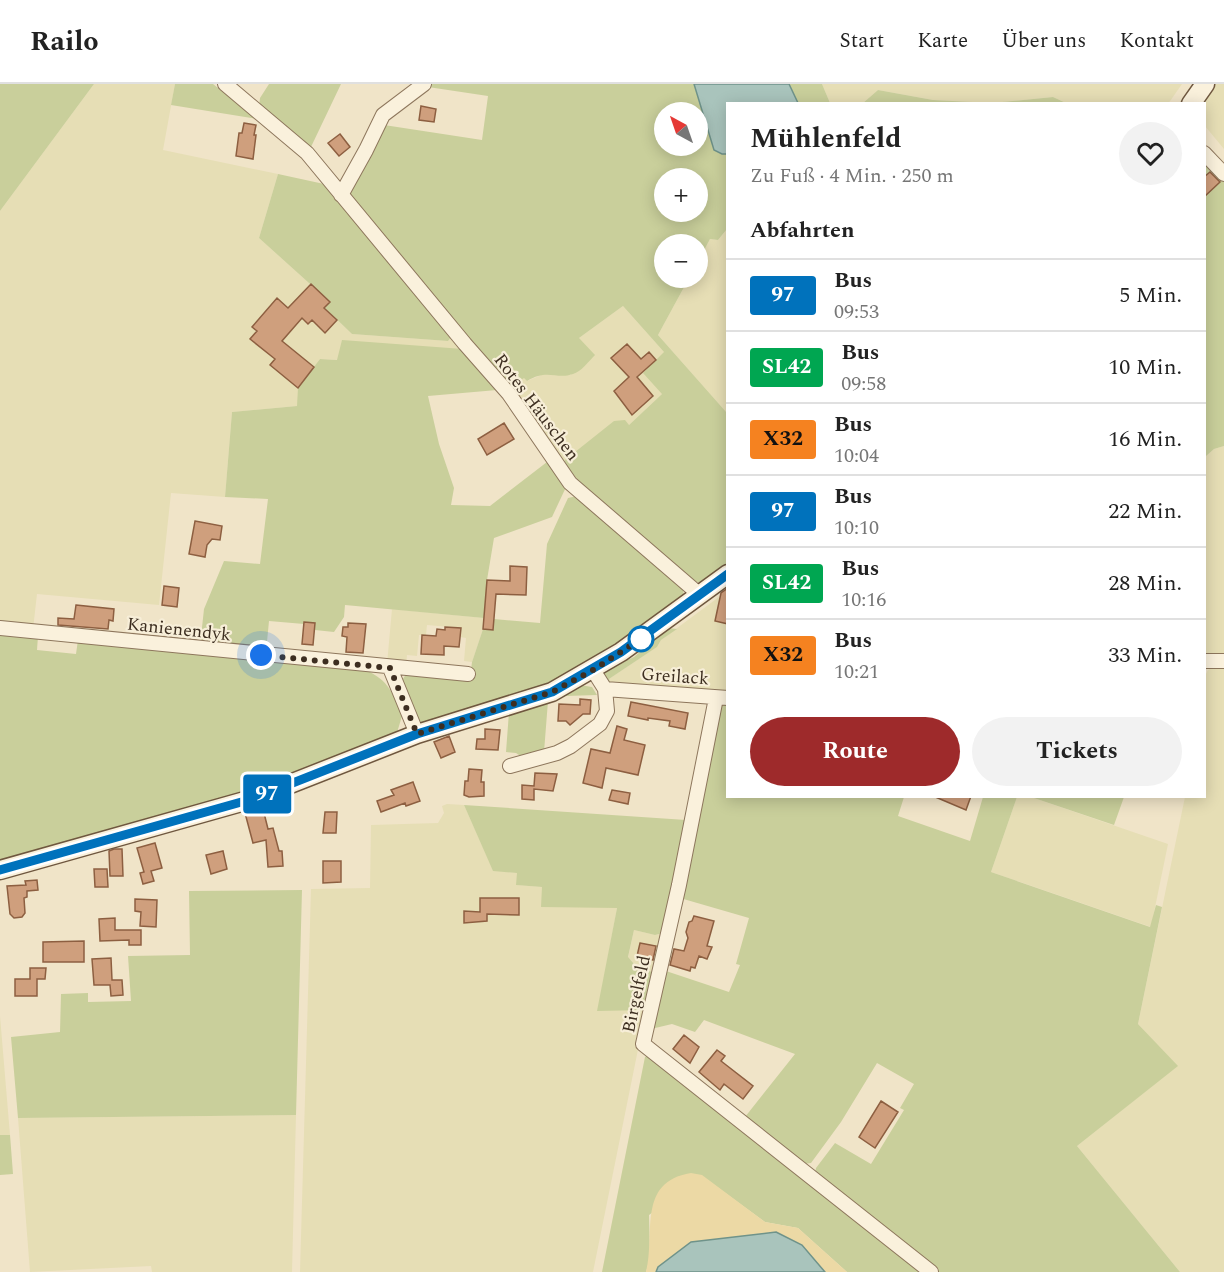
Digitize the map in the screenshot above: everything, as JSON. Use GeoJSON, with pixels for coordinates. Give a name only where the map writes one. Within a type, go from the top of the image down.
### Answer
{"type":"FeatureCollection","features":[{"type":"Feature","properties":{"kind":"main road"},"geometry":{"type":"LineString","coordinates":[[1192,102],[1205,84]]}},
{"type":"Feature","properties":{"kind":"main road"},"geometry":{"type":"LineString","coordinates":[[0,870],[252,799],[417,734],[552,692],[621,652],[726,576]]}},
{"type":"Feature","properties":{"kind":"street","name":"Rotes Häuschen"},"geometry":{"type":"LineString","coordinates":[[225,84],[307,153],[509,394],[570,483],[700,595]]}},
{"type":"Feature","properties":{"kind":"street"},"geometry":{"type":"LineString","coordinates":[[340,195],[383,116],[424,84]]}},
{"type":"Feature","properties":{"kind":"street"},"geometry":{"type":"LineString","coordinates":[[1206,155],[1224,174]]}},
{"type":"Feature","properties":{"kind":"street","name":"Kanienendyk"},"geometry":{"type":"LineString","coordinates":[[0,628],[468,674]]}},
{"type":"Feature","properties":{"kind":"street"},"geometry":{"type":"LineString","coordinates":[[1206,661],[1224,661]]}},
{"type":"Feature","properties":{"kind":"street"},"geometry":{"type":"LineString","coordinates":[[390,668],[417,734]]}},
{"type":"Feature","properties":{"kind":"street"},"geometry":{"type":"LineString","coordinates":[[510,766],[557,753],[571,746],[600,724],[607,711],[605,689],[593,670]]}},
{"type":"Feature","properties":{"kind":"street","name":"Greilack"},"geometry":{"type":"LineString","coordinates":[[605,689],[722,698]]}},
{"type":"Feature","properties":{"kind":"street","name":"Birgelfeld"},"geometry":{"type":"LineString","coordinates":[[722,698],[643,1044],[931,1272]]}},
{"type":"Feature","properties":{"kind":"shaded area"},"geometry":{"type":"Polygon","coordinates":[[[94,84],[175,84],[163,150],[278,174],[259,238],[330,302],[325,308],[352,334],[448,341],[452,336],[463,349],[338,360],[320,359],[297,406],[232,412],[225,497],[171,493],[159,605],[37,594],[33,629],[0,625],[0,211],[94,84]]]}},
{"type":"Feature","properties":{"kind":"shaded area"},"geometry":{"type":"Polygon","coordinates":[[[822,84],[1182,84],[1169,102],[1064,102],[1053,97],[1002,102],[972,102],[933,100],[878,90],[864,102],[830,102],[822,84]]]}},
{"type":"Feature","properties":{"kind":"shaded area"},"geometry":{"type":"Polygon","coordinates":[[[1214,84],[1224,84],[1224,149],[1206,127],[1206,102],[1201,102],[1214,84]]]}},
{"type":"Feature","properties":{"kind":"shaded area"},"geometry":{"type":"Polygon","coordinates":[[[726,230],[726,412],[658,335],[684,288],[708,288],[708,243],[710,239],[718,240],[726,230]]]}},
{"type":"Feature","properties":{"kind":"shaded area"},"geometry":{"type":"Polygon","coordinates":[[[623,306],[665,353],[662,394],[629,425],[564,464],[509,388],[524,377],[527,381],[546,373],[571,375],[579,338],[623,306]]]}},
{"type":"Feature","properties":{"kind":"shaded area"},"geometry":{"type":"Polygon","coordinates":[[[1224,446],[1224,656],[1206,657],[1206,456],[1214,449],[1224,446]]]}},
{"type":"Feature","properties":{"kind":"shaded area"},"geometry":{"type":"Polygon","coordinates":[[[726,592],[726,694],[611,685],[609,679],[657,647],[661,640],[726,592]]]}},
{"type":"Feature","properties":{"kind":"shaded area"},"geometry":{"type":"Polygon","coordinates":[[[392,609],[484,618],[483,629],[472,662],[464,661],[466,638],[460,637],[461,628],[427,625],[426,635],[419,635],[417,656],[407,655],[406,666],[387,664],[392,609]]]}},
{"type":"Feature","properties":{"kind":"shaded area"},"geometry":{"type":"Polygon","coordinates":[[[1224,665],[1224,1272],[1180,1272],[1077,1146],[1177,1066],[1138,1024],[1185,798],[1206,798],[1206,674],[1208,670],[1224,665]]]}},
{"type":"Feature","properties":{"kind":"shaded area"},"geometry":{"type":"Polygon","coordinates":[[[1017,798],[1034,798],[1168,844],[1151,927],[991,872],[1017,798]]]}},
{"type":"Feature","properties":{"kind":"shaded area"},"geometry":{"type":"Polygon","coordinates":[[[464,805],[493,870],[517,873],[517,885],[542,887],[617,908],[598,1010],[646,1010],[593,1272],[300,1272],[311,889],[370,888],[371,825],[438,823],[444,813],[442,806],[464,805]]]}},
{"type":"Feature","properties":{"kind":"shaded area"},"geometry":{"type":"Polygon","coordinates":[[[634,930],[655,935],[663,933],[654,973],[634,964],[628,958],[634,930]]]}},
{"type":"Feature","properties":{"kind":"shaded area"},"geometry":{"type":"Polygon","coordinates":[[[0,1016],[10,1135],[0,1135],[0,1016]]]}},
{"type":"Feature","properties":{"kind":"shaded area"},"geometry":{"type":"Polygon","coordinates":[[[296,1115],[292,1272],[152,1272],[151,1266],[30,1272],[18,1118],[296,1115]]]}},
{"type":"Feature","properties":{"kind":"green space"},"geometry":{"type":"Polygon","coordinates":[[[0,84],[94,84],[0,211],[0,84]]]}},
{"type":"Feature","properties":{"kind":"green space"},"geometry":{"type":"Polygon","coordinates":[[[175,84],[213,84],[257,119],[171,105],[175,84]]]}},
{"type":"Feature","properties":{"kind":"green space"},"geometry":{"type":"Polygon","coordinates":[[[269,84],[341,84],[310,149],[259,107],[260,98],[269,84]]]}},
{"type":"Feature","properties":{"kind":"green space"},"geometry":{"type":"Polygon","coordinates":[[[432,84],[694,84],[699,102],[654,102],[654,156],[708,156],[708,130],[714,150],[726,154],[726,230],[718,240],[710,239],[708,243],[708,234],[654,234],[654,288],[684,288],[658,335],[726,412],[726,567],[705,584],[690,580],[585,488],[564,464],[565,460],[614,421],[625,420],[629,425],[662,394],[643,373],[664,352],[623,306],[579,338],[595,355],[579,371],[562,376],[541,375],[527,381],[524,378],[509,388],[347,193],[384,125],[482,140],[488,96],[428,87],[432,84]]]}},
{"type":"Feature","properties":{"kind":"green space"},"geometry":{"type":"Polygon","coordinates":[[[789,84],[822,84],[830,102],[798,102],[789,84]]]}},
{"type":"Feature","properties":{"kind":"green space"},"geometry":{"type":"Polygon","coordinates":[[[878,90],[933,100],[972,102],[864,102],[878,90]]]}},
{"type":"Feature","properties":{"kind":"green space"},"geometry":{"type":"Polygon","coordinates":[[[1053,97],[1064,102],[1002,102],[1053,97]]]}},
{"type":"Feature","properties":{"kind":"green space"},"geometry":{"type":"Polygon","coordinates":[[[1206,162],[1224,182],[1224,446],[1214,449],[1206,456],[1206,162]]]}},
{"type":"Feature","properties":{"kind":"green space"},"geometry":{"type":"Polygon","coordinates":[[[278,174],[324,184],[452,336],[448,341],[352,334],[325,308],[330,302],[259,238],[278,174]]]}},
{"type":"Feature","properties":{"kind":"green space"},"geometry":{"type":"Polygon","coordinates":[[[342,340],[463,349],[497,390],[428,396],[439,444],[454,488],[451,505],[490,506],[547,462],[567,485],[552,517],[494,538],[484,618],[345,605],[344,617],[334,632],[315,630],[315,623],[269,621],[266,652],[200,646],[204,609],[224,561],[260,564],[268,499],[225,497],[232,412],[297,406],[298,388],[320,359],[337,360],[342,340]]]}},
{"type":"Feature","properties":{"kind":"green space"},"geometry":{"type":"Polygon","coordinates":[[[577,496],[683,588],[684,599],[615,650],[553,685],[428,725],[417,720],[401,682],[408,671],[470,678],[472,662],[483,629],[493,630],[494,619],[540,623],[547,544],[568,498],[577,496]]]}},
{"type":"Feature","properties":{"kind":"green space"},"geometry":{"type":"Polygon","coordinates":[[[668,628],[677,629],[661,640],[657,647],[609,679],[611,685],[602,677],[606,670],[634,657],[668,628]]]}},
{"type":"Feature","properties":{"kind":"green space"},"geometry":{"type":"Polygon","coordinates":[[[0,631],[38,636],[37,650],[76,654],[78,640],[360,667],[383,681],[395,698],[402,716],[396,736],[263,789],[0,862],[0,631]]]}},
{"type":"Feature","properties":{"kind":"green space"},"geometry":{"type":"Polygon","coordinates":[[[580,685],[592,687],[597,695],[566,696],[548,701],[544,752],[522,757],[516,753],[506,752],[509,712],[580,685]]]}},
{"type":"Feature","properties":{"kind":"green space"},"geometry":{"type":"Polygon","coordinates":[[[719,704],[726,704],[726,798],[904,798],[898,816],[970,841],[983,798],[1017,798],[991,872],[1150,927],[1156,905],[1162,907],[1138,1024],[1178,1066],[1077,1146],[1180,1272],[938,1272],[815,1173],[816,1168],[835,1143],[871,1164],[904,1110],[900,1108],[914,1084],[877,1063],[841,1122],[811,1163],[804,1164],[745,1117],[795,1054],[704,1020],[695,1032],[672,1024],[651,1029],[663,970],[729,992],[740,965],[736,964],[749,918],[680,898],[719,704]]]}},
{"type":"Feature","properties":{"kind":"green space"},"geometry":{"type":"Polygon","coordinates":[[[1034,798],[1124,798],[1114,825],[1034,798]]]}},
{"type":"Feature","properties":{"kind":"green space"},"geometry":{"type":"Polygon","coordinates":[[[464,805],[686,820],[663,933],[655,935],[634,930],[628,957],[634,964],[654,973],[646,1010],[597,1011],[617,908],[541,907],[542,887],[516,885],[517,873],[493,871],[464,805]]]}},
{"type":"Feature","properties":{"kind":"green space"},"geometry":{"type":"Polygon","coordinates":[[[302,890],[296,1115],[18,1118],[11,1037],[60,1032],[61,994],[88,993],[88,1002],[131,1001],[128,956],[190,955],[189,891],[302,890]]]}},
{"type":"Feature","properties":{"kind":"green space"},"geometry":{"type":"Polygon","coordinates":[[[650,1054],[923,1272],[847,1272],[798,1228],[765,1222],[702,1176],[649,1215],[650,1258],[646,1272],[602,1272],[645,1057],[650,1054]]]}},
{"type":"Feature","properties":{"kind":"green space"},"geometry":{"type":"Polygon","coordinates":[[[0,1135],[10,1135],[13,1174],[0,1175],[0,1135]]]}},
{"type":"Feature","properties":{"kind":"sand"},"geometry":{"type":"Polygon","coordinates":[[[691,1173],[702,1175],[765,1222],[798,1228],[847,1272],[825,1272],[802,1245],[658,1267],[656,1272],[646,1272],[655,1198],[662,1187],[674,1178],[691,1173]]]}},
{"type":"Feature","properties":{"kind":"water"},"geometry":{"type":"Polygon","coordinates":[[[694,84],[789,84],[798,102],[726,102],[726,154],[714,150],[708,130],[708,102],[699,102],[694,84]]]}},
{"type":"Feature","properties":{"kind":"water"},"geometry":{"type":"Polygon","coordinates":[[[776,1232],[802,1245],[825,1272],[656,1272],[658,1267],[691,1242],[776,1232]]]}},
{"type":"Feature","properties":{"kind":"building"},"geometry":{"type":"Polygon","coordinates":[[[421,106],[436,109],[434,122],[419,120],[421,106]]]}},
{"type":"Feature","properties":{"kind":"building"},"geometry":{"type":"Polygon","coordinates":[[[244,123],[256,125],[253,159],[236,156],[239,133],[242,133],[244,123]]]}},
{"type":"Feature","properties":{"kind":"building"},"geometry":{"type":"Polygon","coordinates":[[[340,134],[350,147],[339,156],[328,143],[340,134]]]}},
{"type":"Feature","properties":{"kind":"building"},"geometry":{"type":"Polygon","coordinates":[[[1210,172],[1220,182],[1206,195],[1206,175],[1210,172]]]}},
{"type":"Feature","properties":{"kind":"building"},"geometry":{"type":"Polygon","coordinates":[[[311,284],[330,302],[324,308],[337,320],[325,333],[312,320],[308,324],[302,318],[282,341],[314,367],[298,388],[270,365],[275,359],[250,339],[257,331],[252,327],[277,298],[288,308],[311,284]]]}},
{"type":"Feature","properties":{"kind":"building"},"geometry":{"type":"Polygon","coordinates":[[[627,344],[641,359],[649,352],[656,360],[637,377],[653,396],[632,415],[614,391],[629,377],[611,358],[627,344]]]}},
{"type":"Feature","properties":{"kind":"building"},"geometry":{"type":"Polygon","coordinates":[[[504,423],[514,439],[487,455],[478,439],[504,423]]]}},
{"type":"Feature","properties":{"kind":"building"},"geometry":{"type":"Polygon","coordinates":[[[195,521],[222,526],[220,540],[212,539],[207,545],[205,557],[189,554],[195,521]]]}},
{"type":"Feature","properties":{"kind":"building"},"geometry":{"type":"Polygon","coordinates":[[[510,566],[527,567],[526,595],[496,594],[493,630],[483,629],[487,580],[510,581],[510,566]]]}},
{"type":"Feature","properties":{"kind":"building"},"geometry":{"type":"Polygon","coordinates":[[[164,586],[179,588],[177,607],[162,605],[164,586]]]}},
{"type":"Feature","properties":{"kind":"building"},"geometry":{"type":"Polygon","coordinates":[[[726,589],[726,624],[715,621],[721,593],[726,589]]]}},
{"type":"Feature","properties":{"kind":"building"},"geometry":{"type":"Polygon","coordinates":[[[76,605],[114,609],[113,621],[109,620],[108,629],[58,625],[58,618],[74,619],[76,605]]]}},
{"type":"Feature","properties":{"kind":"building"},"geometry":{"type":"Polygon","coordinates":[[[304,622],[315,623],[313,645],[302,644],[304,622]]]}},
{"type":"Feature","properties":{"kind":"building"},"geometry":{"type":"Polygon","coordinates":[[[348,623],[366,624],[363,653],[346,652],[347,637],[342,636],[343,627],[348,627],[348,623]]]}},
{"type":"Feature","properties":{"kind":"building"},"geometry":{"type":"Polygon","coordinates":[[[445,627],[461,628],[459,647],[444,646],[444,655],[421,654],[422,635],[436,636],[437,629],[445,630],[445,627]]]}},
{"type":"Feature","properties":{"kind":"building"},"geometry":{"type":"Polygon","coordinates":[[[580,699],[591,700],[590,714],[583,714],[570,725],[566,721],[558,721],[559,704],[580,705],[580,699]]]}},
{"type":"Feature","properties":{"kind":"building"},"geometry":{"type":"Polygon","coordinates":[[[631,702],[688,713],[685,729],[669,726],[670,721],[628,716],[631,702]]]}},
{"type":"Feature","properties":{"kind":"building"},"geometry":{"type":"Polygon","coordinates":[[[617,726],[627,729],[624,740],[645,745],[638,775],[606,768],[602,788],[583,783],[591,749],[610,753],[617,726]]]}},
{"type":"Feature","properties":{"kind":"building"},"geometry":{"type":"Polygon","coordinates":[[[485,729],[500,730],[498,750],[476,749],[477,739],[485,739],[485,729]]]}},
{"type":"Feature","properties":{"kind":"building"},"geometry":{"type":"Polygon","coordinates":[[[449,736],[455,752],[441,758],[434,742],[449,736]]]}},
{"type":"Feature","properties":{"kind":"building"},"geometry":{"type":"Polygon","coordinates":[[[469,769],[482,770],[481,782],[484,782],[484,796],[464,795],[469,769]]]}},
{"type":"Feature","properties":{"kind":"building"},"geometry":{"type":"Polygon","coordinates":[[[535,773],[557,774],[553,791],[534,789],[534,800],[522,799],[522,785],[534,786],[535,773]]]}},
{"type":"Feature","properties":{"kind":"building"},"geometry":{"type":"Polygon","coordinates":[[[413,782],[420,801],[406,806],[405,803],[381,812],[377,801],[394,795],[391,790],[413,782]]]}},
{"type":"Feature","properties":{"kind":"building"},"geometry":{"type":"Polygon","coordinates":[[[612,790],[630,793],[628,804],[609,800],[612,790]]]}},
{"type":"Feature","properties":{"kind":"building"},"geometry":{"type":"Polygon","coordinates":[[[938,798],[970,798],[966,810],[938,798]]]}},
{"type":"Feature","properties":{"kind":"building"},"geometry":{"type":"Polygon","coordinates":[[[263,809],[268,829],[273,828],[279,851],[282,851],[283,866],[268,867],[266,840],[253,843],[245,813],[263,809]]]}},
{"type":"Feature","properties":{"kind":"building"},"geometry":{"type":"Polygon","coordinates":[[[325,812],[337,812],[336,833],[323,833],[325,812]]]}},
{"type":"Feature","properties":{"kind":"building"},"geometry":{"type":"Polygon","coordinates":[[[155,843],[162,868],[151,871],[154,881],[143,884],[140,873],[144,872],[137,848],[155,843]]]}},
{"type":"Feature","properties":{"kind":"building"},"geometry":{"type":"Polygon","coordinates":[[[122,849],[123,876],[110,876],[109,851],[122,849]]]}},
{"type":"Feature","properties":{"kind":"building"},"geometry":{"type":"Polygon","coordinates":[[[223,851],[227,869],[211,874],[206,855],[223,851]]]}},
{"type":"Feature","properties":{"kind":"building"},"geometry":{"type":"Polygon","coordinates":[[[323,861],[341,861],[341,882],[323,883],[323,861]]]}},
{"type":"Feature","properties":{"kind":"building"},"geometry":{"type":"Polygon","coordinates":[[[94,869],[107,869],[108,887],[95,887],[94,869]]]}},
{"type":"Feature","properties":{"kind":"building"},"geometry":{"type":"Polygon","coordinates":[[[37,880],[38,890],[27,891],[27,897],[24,898],[25,913],[22,917],[14,918],[10,914],[7,886],[26,885],[25,881],[37,880]]]}},
{"type":"Feature","properties":{"kind":"building"},"geometry":{"type":"Polygon","coordinates":[[[480,898],[519,898],[519,915],[487,914],[487,921],[464,923],[464,911],[480,912],[480,898]]]}},
{"type":"Feature","properties":{"kind":"building"},"geometry":{"type":"Polygon","coordinates":[[[135,899],[157,900],[156,927],[140,926],[141,912],[135,911],[135,899]]]}},
{"type":"Feature","properties":{"kind":"building"},"geometry":{"type":"Polygon","coordinates":[[[694,916],[714,921],[707,946],[712,947],[707,959],[699,956],[695,968],[691,967],[690,971],[670,965],[674,949],[684,951],[688,938],[686,932],[694,916]]]}},
{"type":"Feature","properties":{"kind":"building"},"geometry":{"type":"Polygon","coordinates":[[[115,918],[115,930],[141,930],[141,945],[129,945],[129,940],[100,941],[99,919],[115,918]]]}},
{"type":"Feature","properties":{"kind":"building"},"geometry":{"type":"Polygon","coordinates":[[[84,941],[84,962],[43,962],[43,942],[84,941]]]}},
{"type":"Feature","properties":{"kind":"building"},"geometry":{"type":"Polygon","coordinates":[[[640,943],[656,946],[653,960],[637,956],[640,943]]]}},
{"type":"Feature","properties":{"kind":"building"},"geometry":{"type":"Polygon","coordinates":[[[111,958],[112,980],[122,980],[123,995],[111,996],[110,985],[94,985],[92,959],[111,958]]]}},
{"type":"Feature","properties":{"kind":"building"},"geometry":{"type":"Polygon","coordinates":[[[30,968],[46,968],[45,979],[37,979],[37,996],[15,996],[15,979],[30,979],[30,968]]]}},
{"type":"Feature","properties":{"kind":"building"},"geometry":{"type":"Polygon","coordinates":[[[684,1035],[699,1047],[690,1063],[673,1049],[684,1035]]]}},
{"type":"Feature","properties":{"kind":"building"},"geometry":{"type":"Polygon","coordinates":[[[717,1050],[725,1056],[721,1061],[753,1086],[743,1099],[724,1084],[720,1090],[699,1072],[717,1050]]]}},
{"type":"Feature","properties":{"kind":"building"},"geometry":{"type":"Polygon","coordinates":[[[881,1101],[898,1112],[875,1148],[859,1137],[881,1101]]]}},
{"type":"Feature","properties":{"kind":"bus line","name":"97"},"geometry":{"type":"LineString","coordinates":[[0,870],[252,799],[417,734],[552,692],[621,652],[726,575]]}},
{"type":"Feature","properties":{"kind":"route"},"geometry":{"type":"LineString","coordinates":[[261,655],[390,668],[417,734],[552,692],[593,670],[641,639]]}}]}
